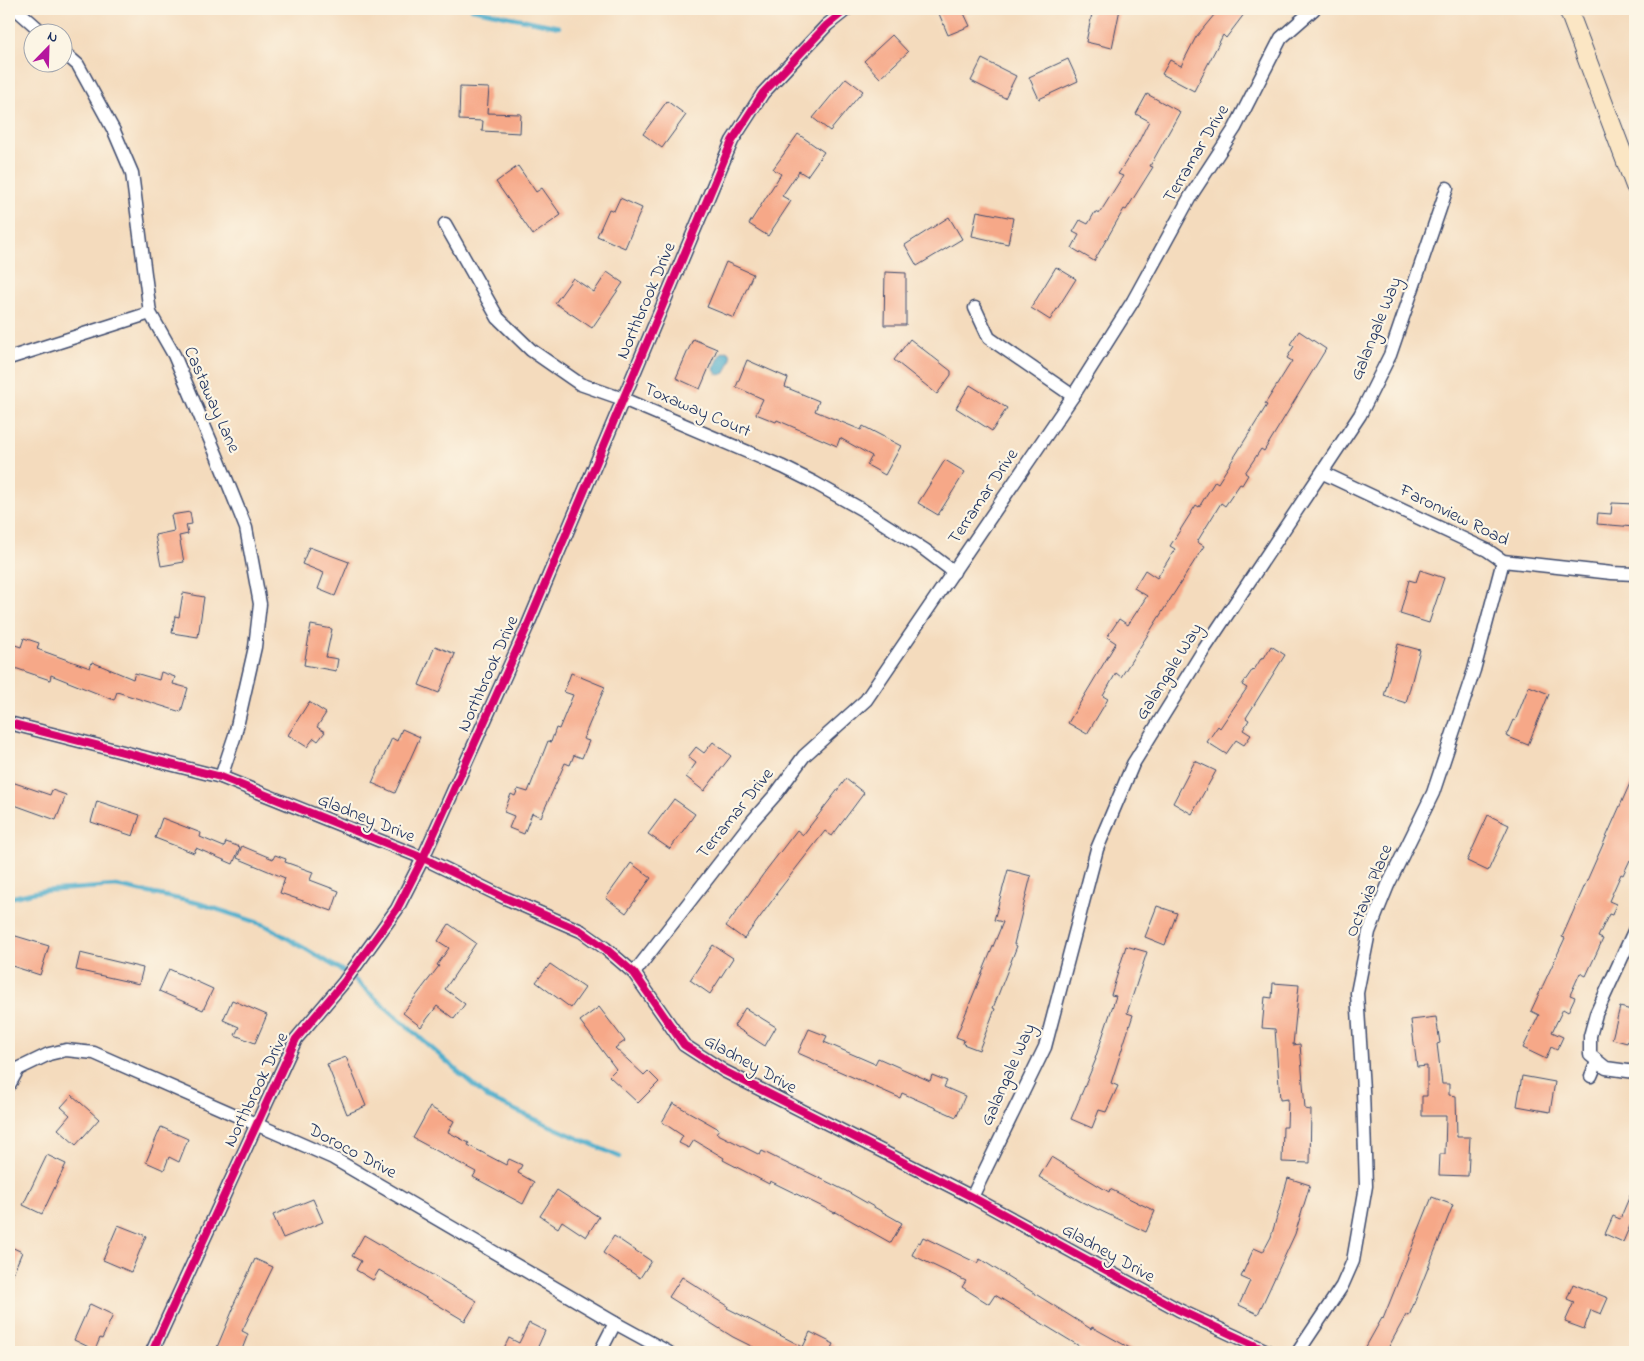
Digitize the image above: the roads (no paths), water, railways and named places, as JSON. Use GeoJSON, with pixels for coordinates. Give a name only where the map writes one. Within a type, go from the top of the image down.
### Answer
{"type":"FeatureCollection","features":[{"type":"Feature","properties":{"kind":"main road"},"geometry":{"type":"LineString","coordinates":[[1568,9],[1635,186]]}},
{"type":"Feature","properties":{"kind":"street"},"geometry":{"type":"LineString","coordinates":[[16,9],[31,22]]}},
{"type":"Feature","properties":{"kind":"street","name":"Northbrook Drive"},"geometry":{"type":"LineString","coordinates":[[152,1352],[296,1039],[344,982],[397,909],[423,858],[527,627],[732,141],[763,93],[827,25],[847,9]]}},
{"type":"Feature","properties":{"kind":"street","name":"Terramar Drive"},"geometry":{"type":"LineString","coordinates":[[634,972],[804,756],[866,700],[1073,396],[1133,301],[1190,197],[1235,128],[1282,38],[1314,9]]}},
{"type":"Feature","properties":{"kind":"street","name":"Castaway Lane"},"geometry":{"type":"LineString","coordinates":[[72,60],[78,65],[114,131],[132,173],[150,313],[174,355],[246,528],[260,604],[255,647],[237,725],[220,777]]}},
{"type":"Feature","properties":{"kind":"street","name":"Galangale Way"},"geometry":{"type":"LineString","coordinates":[[972,1198],[1045,1047],[1097,849],[1133,764],[1203,652],[1360,416],[1390,355],[1447,188]]}},
{"type":"Feature","properties":{"kind":"street","name":"Toxaway Court"},"geometry":{"type":"LineString","coordinates":[[445,224],[498,318],[531,350],[580,384],[623,398],[783,467],[813,482],[861,509],[925,550],[954,572]]}},
{"type":"Feature","properties":{"kind":"street"},"geometry":{"type":"LineString","coordinates":[[975,308],[989,338],[1073,396]]}},
{"type":"Feature","properties":{"kind":"street"},"geometry":{"type":"LineString","coordinates":[[9,358],[150,313]]}},
{"type":"Feature","properties":{"kind":"street","name":"Faronview Road"},"geometry":{"type":"LineString","coordinates":[[1323,473],[1487,550],[1503,561],[1635,574]]}},
{"type":"Feature","properties":{"kind":"street","name":"Octavia Place"},"geometry":{"type":"LineString","coordinates":[[1298,1352],[1342,1286],[1353,1262],[1366,1186],[1358,993],[1369,932],[1388,885],[1433,794],[1474,670],[1503,561]]}},
{"type":"Feature","properties":{"kind":"street","name":"Gladney Drive"},"geometry":{"type":"LineString","coordinates":[[9,724],[220,777],[423,858],[503,897],[582,931],[634,972],[684,1045],[724,1071],[972,1198],[1179,1310],[1269,1352]]}},
{"type":"Feature","properties":{"kind":"street"},"geometry":{"type":"LineString","coordinates":[[1635,929],[1596,1014],[1590,1036],[1590,1055],[1598,1062],[1606,1068],[1635,1072]]}},
{"type":"Feature","properties":{"kind":"street","name":"Doroco Drive"},"geometry":{"type":"LineString","coordinates":[[9,1085],[18,1069],[49,1054],[66,1050],[94,1053],[333,1158],[668,1352]]}},
{"type":"Feature","properties":{"kind":"street"},"geometry":{"type":"LineString","coordinates":[[1591,1076],[1598,1062]]}},
{"type":"Feature","properties":{"kind":"street"},"geometry":{"type":"LineString","coordinates":[[600,1352],[616,1323]]}},
{"type":"Feature","properties":{"kind":"water"},"geometry":{"type":"Polygon","coordinates":[[[726,351],[730,353],[731,359],[725,373],[720,375],[714,369],[721,353],[726,351]]]}},
{"type":"Feature","properties":{"kind":"waterway"},"geometry":{"type":"LineString","coordinates":[[472,9],[559,27]]}},
{"type":"Feature","properties":{"kind":"waterway"},"geometry":{"type":"LineString","coordinates":[[9,898],[41,891],[116,886],[198,903],[265,925],[348,974],[488,1098],[620,1157]]}}]}
